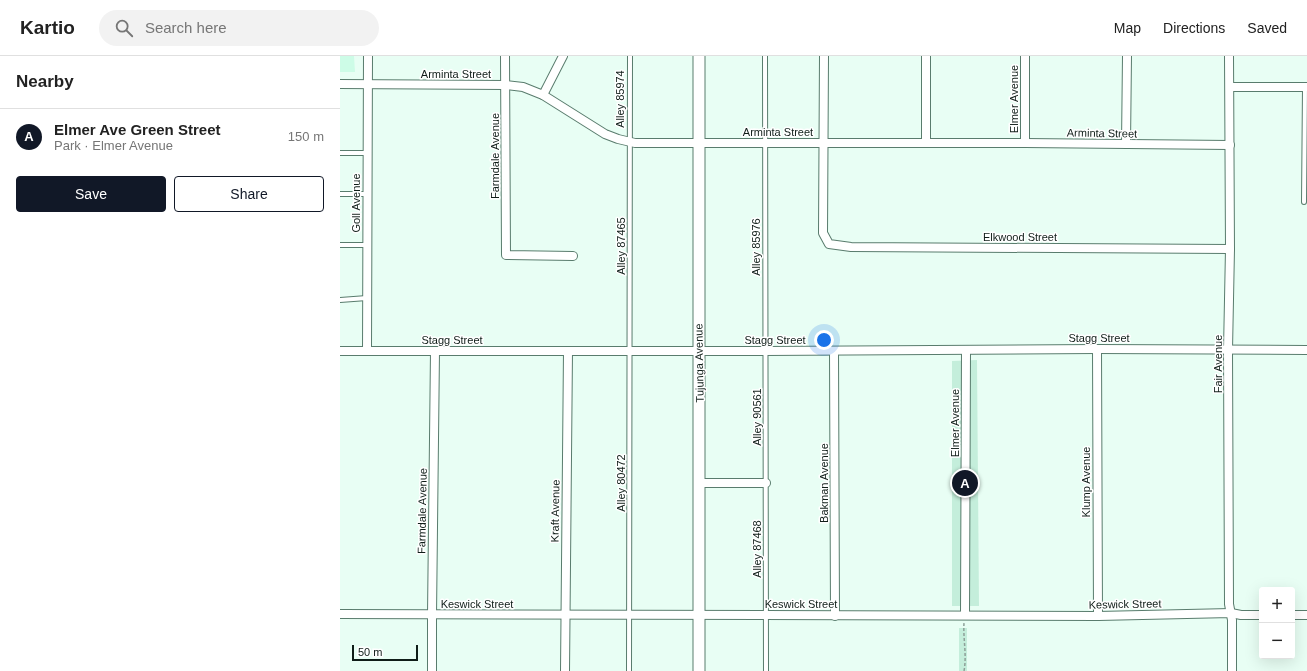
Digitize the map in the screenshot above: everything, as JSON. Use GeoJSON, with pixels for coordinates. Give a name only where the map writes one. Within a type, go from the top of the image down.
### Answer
{"type":"FeatureCollection","features":[{"type":"Feature","properties":{"kind":"street","name":"Goll Avenue"},"geometry":{"type":"LineString","coordinates":[[367,351],[368,56]]}},
{"type":"Feature","properties":{"kind":"street","name":"Farmdale Avenue"},"geometry":{"type":"LineString","coordinates":[[505,56],[506,255],[573,256]]}},
{"type":"Feature","properties":{"kind":"street"},"geometry":{"type":"LineString","coordinates":[[543,95],[563,56]]}},
{"type":"Feature","properties":{"kind":"street","name":"Tujunga Avenue"},"geometry":{"type":"LineString","coordinates":[[699,56],[699,671]]}},
{"type":"Feature","properties":{"kind":"street"},"geometry":{"type":"LineString","coordinates":[[824,56],[824,143]]}},
{"type":"Feature","properties":{"kind":"street"},"geometry":{"type":"LineString","coordinates":[[926,56],[926,143]]}},
{"type":"Feature","properties":{"kind":"street","name":"Elmer Avenue"},"geometry":{"type":"LineString","coordinates":[[1024,143],[1025,56]]}},
{"type":"Feature","properties":{"kind":"street"},"geometry":{"type":"LineString","coordinates":[[1126,144],[1127,56]]}},
{"type":"Feature","properties":{"kind":"street","name":"Fair Avenue"},"geometry":{"type":"LineString","coordinates":[[1229,56],[1229,604],[1232,620],[1232,671]]}},
{"type":"Feature","properties":{"kind":"street","name":"Arminta Street"},"geometry":{"type":"LineString","coordinates":[[340,84],[506,85],[523,87],[543,95],[605,134],[635,143],[1024,143],[1230,145]]}},
{"type":"Feature","properties":{"kind":"street"},"geometry":{"type":"LineString","coordinates":[[1230,87],[1306,87]]}},
{"type":"Feature","properties":{"kind":"street","name":"Elkwood Street"},"geometry":{"type":"LineString","coordinates":[[824,143],[823,233],[829,244],[852,247],[1230,249]]}},
{"type":"Feature","properties":{"kind":"street","name":"Stagg Street"},"geometry":{"type":"LineString","coordinates":[[340,351],[834,351],[1097,349],[1307,350]]}},
{"type":"Feature","properties":{"kind":"street","name":"Klump Avenue"},"geometry":{"type":"LineString","coordinates":[[1097,349],[1098,616]]}},
{"type":"Feature","properties":{"kind":"street","name":"Elmer Avenue"},"geometry":{"type":"LineString","coordinates":[[965,615],[966,350]]}},
{"type":"Feature","properties":{"kind":"street","name":"Farmdale Avenue"},"geometry":{"type":"LineString","coordinates":[[432,671],[435,351]]}},
{"type":"Feature","properties":{"kind":"street","name":"Kraft Avenue"},"geometry":{"type":"LineString","coordinates":[[565,671],[568,351]]}},
{"type":"Feature","properties":{"kind":"street","name":"Bakman Avenue"},"geometry":{"type":"LineString","coordinates":[[834,351],[835,616]]}},
{"type":"Feature","properties":{"kind":"street"},"geometry":{"type":"LineString","coordinates":[[699,483],[766,483]]}},
{"type":"Feature","properties":{"kind":"street","name":"Keswick Street"},"geometry":{"type":"LineString","coordinates":[[340,614],[1098,616],[1231,613],[1241,615],[1259,615]]}},
{"type":"Feature","properties":{"kind":"street"},"geometry":{"type":"LineString","coordinates":[[1295,615],[1307,615]]}},
{"type":"Feature","properties":{"kind":"lane","name":"Alley 85974"},"geometry":{"type":"LineString","coordinates":[[629,142],[630,56]]}},
{"type":"Feature","properties":{"kind":"lane","name":"Alley 85976"},"geometry":{"type":"LineString","coordinates":[[765,56],[765,351]]}},
{"type":"Feature","properties":{"kind":"lane"},"geometry":{"type":"LineString","coordinates":[[1304,202],[1306,87]]}},
{"type":"Feature","properties":{"kind":"lane","name":"Alley 87465"},"geometry":{"type":"LineString","coordinates":[[629,142],[630,351]]}},
{"type":"Feature","properties":{"kind":"lane"},"geometry":{"type":"LineString","coordinates":[[340,153],[368,153]]}},
{"type":"Feature","properties":{"kind":"lane"},"geometry":{"type":"LineString","coordinates":[[340,194],[367,194]]}},
{"type":"Feature","properties":{"kind":"lane"},"geometry":{"type":"LineString","coordinates":[[340,245],[367,245]]}},
{"type":"Feature","properties":{"kind":"lane"},"geometry":{"type":"LineString","coordinates":[[340,300],[367,298]]}},
{"type":"Feature","properties":{"kind":"lane","name":"Alley 80472"},"geometry":{"type":"LineString","coordinates":[[629,671],[630,351]]}},
{"type":"Feature","properties":{"kind":"lane","name":"Alley 90561"},"geometry":{"type":"LineString","coordinates":[[765,351],[766,483]]}},
{"type":"Feature","properties":{"kind":"lane","name":"Alley 87468"},"geometry":{"type":"LineString","coordinates":[[766,483],[766,671]]}},
{"type":"Feature","properties":{"kind":"path"},"geometry":{"type":"LineString","coordinates":[[964,671],[965,657],[963,637],[965,615]]}},
{"type":"Feature","properties":{"kind":"shaded area"},"geometry":{"type":"Polygon","coordinates":[[[340,56],[354,56],[355,72],[340,72],[340,56]]]}},
{"type":"Feature","properties":{"kind":"shaded area"},"geometry":{"type":"Polygon","coordinates":[[[977,360],[979,606],[952,606],[952,361],[977,360]]]}},
{"type":"Feature","properties":{"kind":"shaded area"},"geometry":{"type":"Polygon","coordinates":[[[959,628],[967,628],[967,671],[959,671],[959,628]]]}},
{"type":"Feature","properties":{"kind":"place","name":"Elmer Ave Green Street"},"geometry":{"type":"Point","coordinates":[965,483]}}]}
